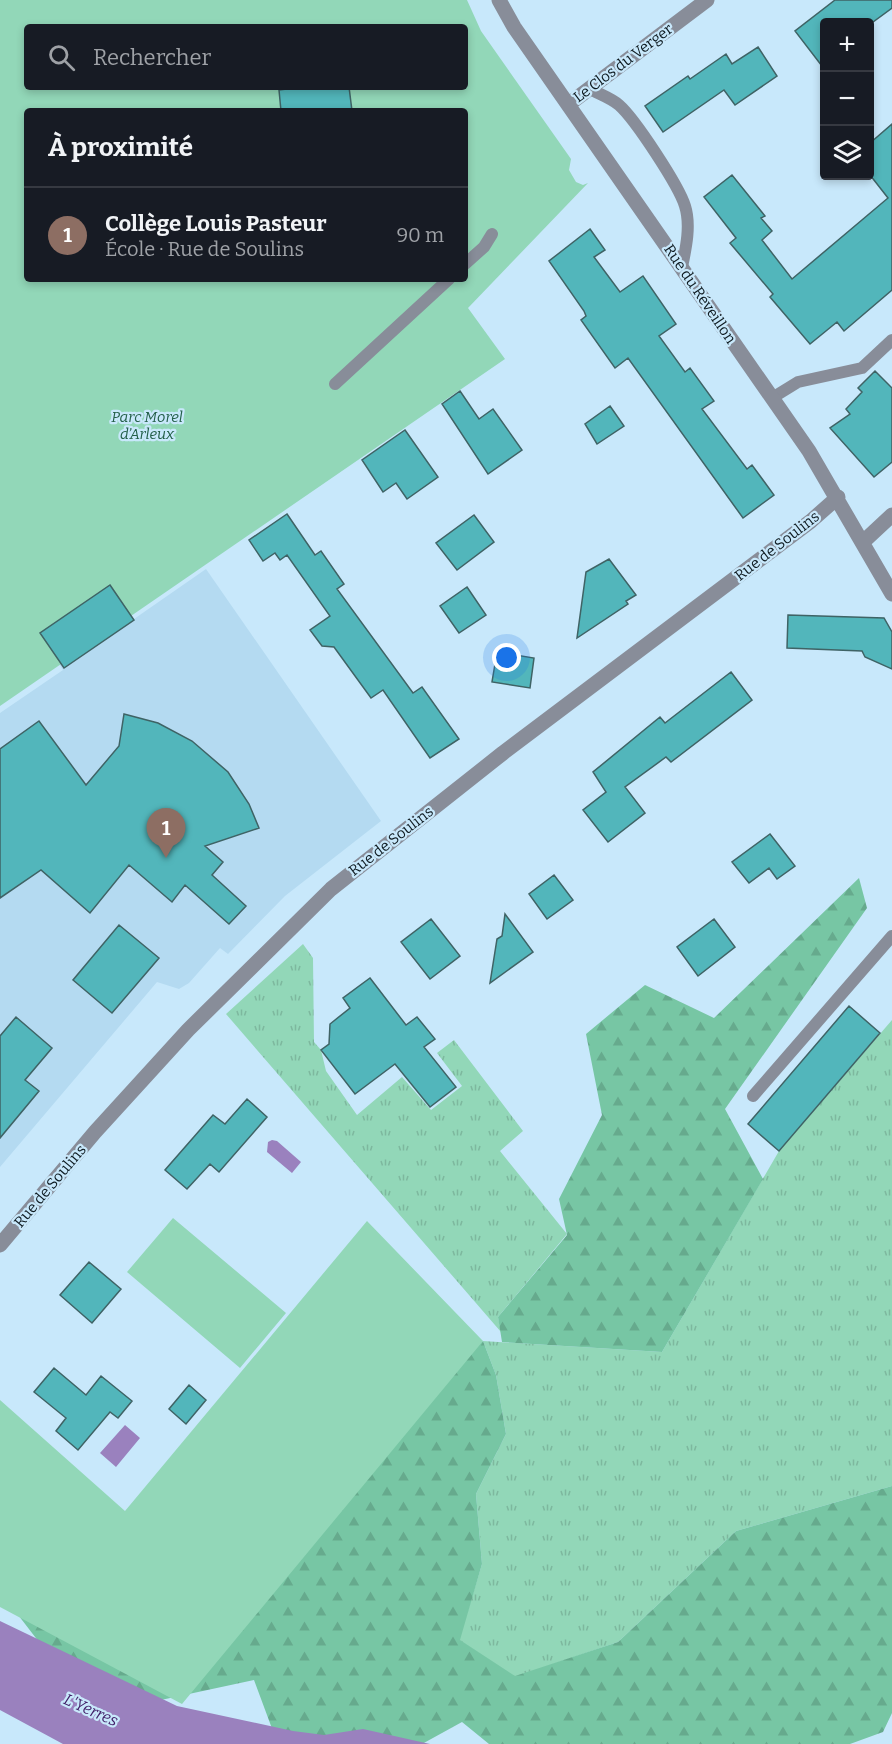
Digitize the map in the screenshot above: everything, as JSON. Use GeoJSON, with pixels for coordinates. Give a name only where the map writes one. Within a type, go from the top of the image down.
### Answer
{"type":"FeatureCollection","features":[{"type":"Feature","properties":{"kind":"street","name":"Rue du Réveillon"},"geometry":{"type":"LineString","coordinates":[[499,0],[838,497],[892,594]]}},
{"type":"Feature","properties":{"kind":"street","name":"Le Clos du Verger"},"geometry":{"type":"LineString","coordinates":[[569,105],[707,0]]}},
{"type":"Feature","properties":{"kind":"street","name":"Rue de Soulins"},"geometry":{"type":"LineString","coordinates":[[0,1245],[95,1132],[188,1030],[331,889],[503,753],[811,521],[838,497]]}},
{"type":"Feature","properties":{"kind":"street"},"geometry":{"type":"LineString","coordinates":[[863,542],[892,516]]}},
{"type":"Feature","properties":{"kind":"lane"},"geometry":{"type":"LineString","coordinates":[[590,90],[617,103],[631,118],[679,193],[686,207],[687,241],[682,267]]}},
{"type":"Feature","properties":{"kind":"lane"},"geometry":{"type":"LineString","coordinates":[[468,261],[484,247],[492,234]]}},
{"type":"Feature","properties":{"kind":"lane"},"geometry":{"type":"LineString","coordinates":[[335,384],[446,282]]}},
{"type":"Feature","properties":{"kind":"lane"},"geometry":{"type":"LineString","coordinates":[[772,398],[798,382],[862,368],[892,340]]}},
{"type":"Feature","properties":{"kind":"lane"},"geometry":{"type":"LineString","coordinates":[[753,1096],[892,936]]}},
{"type":"Feature","properties":{"kind":"shaded area"},"geometry":{"type":"Polygon","coordinates":[[[206,569],[381,821],[285,896],[228,954],[220,948],[189,983],[179,989],[157,982],[0,1167],[0,713],[63,670],[39,632],[110,584],[134,619],[206,569]]]}},
{"type":"Feature","properties":{"kind":"green space","name":"Parc Morel d’Arleux"},"geometry":{"type":"Polygon","coordinates":[[[0,0],[467,0],[481,31],[571,159],[569,170],[576,182],[583,185],[588,183],[468,308],[505,359],[0,706],[0,0]]]}},
{"type":"Feature","properties":{"kind":"green space"},"geometry":{"type":"Polygon","coordinates":[[[859,878],[867,908],[725,1109],[763,1179],[662,1352],[502,1342],[498,1317],[567,1235],[559,1199],[602,1115],[586,1034],[645,985],[714,1018],[859,878]]]}},
{"type":"Feature","properties":{"kind":"green space"},"geometry":{"type":"Polygon","coordinates":[[[303,944],[313,958],[314,1042],[321,1050],[326,1071],[357,1115],[402,1077],[431,1110],[462,1086],[437,1053],[454,1040],[523,1131],[500,1151],[567,1234],[498,1317],[501,1332],[226,1014],[303,944]]]}},
{"type":"Feature","properties":{"kind":"green space"},"geometry":{"type":"Polygon","coordinates":[[[892,1020],[892,1486],[736,1531],[618,1642],[515,1677],[459,1640],[482,1564],[476,1494],[506,1434],[496,1375],[483,1341],[662,1352],[779,1151],[892,1020]]]}},
{"type":"Feature","properties":{"kind":"green space"},"geometry":{"type":"Polygon","coordinates":[[[173,1218],[286,1313],[240,1368],[127,1272],[173,1218]]]}},
{"type":"Feature","properties":{"kind":"green space"},"geometry":{"type":"Polygon","coordinates":[[[367,1221],[483,1341],[182,1704],[0,1607],[0,1400],[125,1511],[367,1221]]]}},
{"type":"Feature","properties":{"kind":"green space"},"geometry":{"type":"Polygon","coordinates":[[[483,1341],[496,1375],[506,1434],[476,1494],[482,1564],[460,1640],[515,1676],[618,1642],[736,1531],[892,1486],[892,1713],[883,1732],[850,1744],[489,1744],[462,1722],[422,1744],[277,1742],[254,1680],[119,1709],[72,1685],[2,1594],[0,1495],[67,1538],[379,1412],[483,1341]]]}},
{"type":"Feature","properties":{"kind":"water"},"geometry":{"type":"Polygon","coordinates":[[[277,1141],[301,1162],[292,1173],[267,1152],[268,1142],[277,1141]]]}},
{"type":"Feature","properties":{"kind":"water"},"geometry":{"type":"Polygon","coordinates":[[[125,1425],[140,1438],[116,1467],[100,1453],[125,1425]]]}},
{"type":"Feature","properties":{"kind":"water","name":"L'Yerres"},"geometry":{"type":"Polygon","coordinates":[[[0,1621],[177,1706],[293,1731],[324,1735],[363,1729],[430,1744],[63,1744],[0,1710],[0,1621]]]}},
{"type":"Feature","properties":{"kind":"building"},"geometry":{"type":"Polygon","coordinates":[[[835,0],[892,0],[892,8],[874,21],[874,18],[820,18],[820,64],[795,31],[835,0]]]}},
{"type":"Feature","properties":{"kind":"building"},"geometry":{"type":"Polygon","coordinates":[[[758,47],[777,76],[735,105],[724,90],[663,132],[645,106],[688,76],[690,79],[726,54],[732,64],[758,47]]]}},
{"type":"Feature","properties":{"kind":"building"},"geometry":{"type":"Polygon","coordinates":[[[279,90],[349,90],[352,108],[281,108],[279,90]]]}},
{"type":"Feature","properties":{"kind":"building"},"geometry":{"type":"Polygon","coordinates":[[[892,124],[892,290],[844,331],[837,322],[810,344],[770,297],[773,294],[730,243],[736,238],[704,197],[732,175],[765,216],[761,218],[772,231],[762,240],[792,279],[888,198],[874,180],[874,140],[892,124]]]}},
{"type":"Feature","properties":{"kind":"building"},"geometry":{"type":"Polygon","coordinates":[[[590,229],[605,250],[594,257],[620,292],[643,276],[676,324],[659,336],[685,372],[690,368],[714,401],[702,409],[747,469],[752,465],[774,495],[743,518],[628,358],[615,368],[581,320],[586,316],[584,311],[549,261],[590,229]]]}},
{"type":"Feature","properties":{"kind":"building"},"geometry":{"type":"Polygon","coordinates":[[[875,371],[892,388],[892,462],[874,477],[830,428],[850,414],[846,409],[862,392],[858,388],[875,371]]]}},
{"type":"Feature","properties":{"kind":"building"},"geometry":{"type":"Polygon","coordinates":[[[460,391],[479,419],[493,409],[522,450],[488,474],[442,404],[460,391]]]}},
{"type":"Feature","properties":{"kind":"building"},"geometry":{"type":"Polygon","coordinates":[[[610,406],[624,426],[597,444],[585,424],[610,406]]]}},
{"type":"Feature","properties":{"kind":"building"},"geometry":{"type":"Polygon","coordinates":[[[405,430],[438,477],[407,499],[396,483],[383,492],[362,460],[405,430]]]}},
{"type":"Feature","properties":{"kind":"building"},"geometry":{"type":"Polygon","coordinates":[[[287,514],[315,555],[321,551],[344,584],[337,589],[413,693],[422,687],[459,739],[430,758],[383,690],[371,698],[334,647],[322,646],[310,630],[330,616],[287,555],[280,560],[275,553],[263,561],[249,540],[287,514]]]}},
{"type":"Feature","properties":{"kind":"building"},"geometry":{"type":"Polygon","coordinates":[[[474,515],[494,542],[457,570],[436,543],[474,515]]]}},
{"type":"Feature","properties":{"kind":"building"},"geometry":{"type":"Polygon","coordinates":[[[609,559],[636,595],[626,601],[628,604],[577,638],[586,572],[609,559]]]}},
{"type":"Feature","properties":{"kind":"building"},"geometry":{"type":"Polygon","coordinates":[[[110,585],[134,620],[64,668],[40,633],[110,585]]]}},
{"type":"Feature","properties":{"kind":"building"},"geometry":{"type":"Polygon","coordinates":[[[467,587],[486,615],[459,633],[440,606],[467,587]]]}},
{"type":"Feature","properties":{"kind":"building"},"geometry":{"type":"Polygon","coordinates":[[[788,615],[884,618],[892,632],[892,669],[865,657],[862,651],[787,648],[788,615]]]}},
{"type":"Feature","properties":{"kind":"building"},"geometry":{"type":"Polygon","coordinates":[[[497,652],[534,658],[530,688],[492,682],[497,652]]]}},
{"type":"Feature","properties":{"kind":"building"},"geometry":{"type":"Polygon","coordinates":[[[731,672],[752,700],[671,762],[666,757],[625,787],[645,813],[608,842],[583,810],[606,792],[593,772],[660,717],[665,723],[731,672]]]}},
{"type":"Feature","properties":{"kind":"building"},"geometry":{"type":"Polygon","coordinates":[[[124,714],[158,723],[192,741],[228,772],[249,804],[259,828],[205,846],[223,862],[212,875],[246,906],[229,924],[185,885],[172,902],[129,865],[90,913],[41,870],[0,898],[0,749],[39,721],[86,785],[119,746],[124,714]]]}},
{"type":"Feature","properties":{"kind":"building"},"geometry":{"type":"Polygon","coordinates":[[[770,834],[795,866],[777,879],[769,868],[749,883],[732,862],[770,834]]]}},
{"type":"Feature","properties":{"kind":"building"},"geometry":{"type":"Polygon","coordinates":[[[554,875],[573,900],[547,919],[529,894],[554,875]]]}},
{"type":"Feature","properties":{"kind":"building"},"geometry":{"type":"Polygon","coordinates":[[[505,914],[533,952],[490,983],[497,939],[502,936],[505,914]]]}},
{"type":"Feature","properties":{"kind":"building"},"geometry":{"type":"Polygon","coordinates":[[[431,919],[460,956],[430,979],[401,942],[431,919]]]}},
{"type":"Feature","properties":{"kind":"building"},"geometry":{"type":"Polygon","coordinates":[[[714,919],[735,947],[698,976],[677,947],[714,919]]]}},
{"type":"Feature","properties":{"kind":"building"},"geometry":{"type":"Polygon","coordinates":[[[119,925],[159,958],[112,1013],[73,980],[119,925]]]}},
{"type":"Feature","properties":{"kind":"building"},"geometry":{"type":"Polygon","coordinates":[[[370,978],[406,1025],[417,1017],[435,1039],[424,1047],[456,1087],[430,1107],[395,1064],[355,1094],[321,1050],[329,1044],[330,1024],[350,1008],[343,998],[370,978]]]}},
{"type":"Feature","properties":{"kind":"building"},"geometry":{"type":"Polygon","coordinates":[[[849,1006],[880,1033],[779,1151],[748,1124],[849,1006]]]}},
{"type":"Feature","properties":{"kind":"building"},"geometry":{"type":"Polygon","coordinates":[[[16,1017],[52,1048],[25,1080],[39,1091],[0,1138],[0,1036],[16,1017]]]}},
{"type":"Feature","properties":{"kind":"building"},"geometry":{"type":"Polygon","coordinates":[[[247,1099],[267,1117],[219,1172],[210,1164],[187,1189],[165,1170],[213,1115],[225,1124],[247,1099]]]}},
{"type":"Feature","properties":{"kind":"building"},"geometry":{"type":"Polygon","coordinates":[[[89,1262],[121,1289],[92,1323],[60,1295],[89,1262]]]}},
{"type":"Feature","properties":{"kind":"building"},"geometry":{"type":"Polygon","coordinates":[[[54,1368],[86,1395],[101,1376],[132,1401],[118,1418],[110,1412],[78,1450],[56,1431],[66,1418],[34,1392],[54,1368]]]}},
{"type":"Feature","properties":{"kind":"building"},"geometry":{"type":"Polygon","coordinates":[[[189,1385],[206,1400],[186,1424],[169,1409],[189,1385]]]}},
{"type":"Feature","properties":{"kind":"place","name":"Collège Louis Pasteur"},"geometry":{"type":"Point","coordinates":[166,858]}}]}
